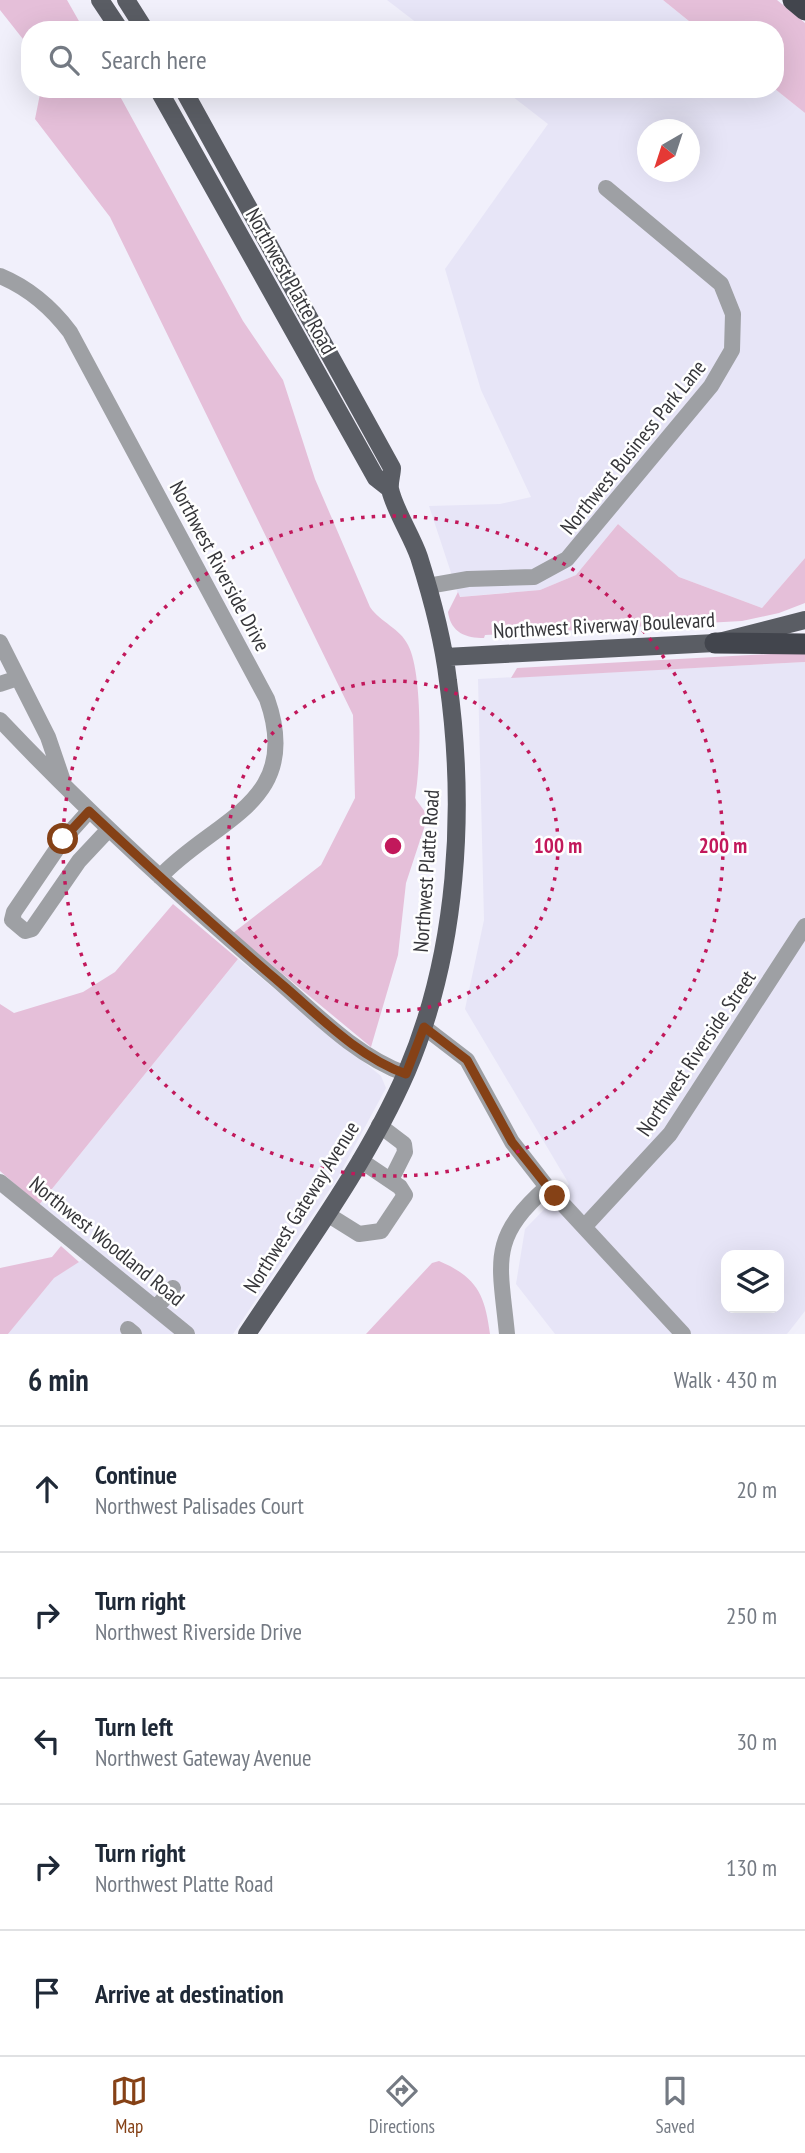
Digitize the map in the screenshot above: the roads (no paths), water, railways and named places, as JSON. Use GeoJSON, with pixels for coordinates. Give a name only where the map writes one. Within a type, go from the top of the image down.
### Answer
{"type":"FeatureCollection","features":[{"type":"Feature","properties":{"kind":"highway"},"geometry":{"type":"LineString","coordinates":[[793,0],[805,10]]}},
{"type":"Feature","properties":{"kind":"highway"},"geometry":{"type":"LineString","coordinates":[[715,643],[805,644]]}},
{"type":"Feature","properties":{"kind":"main road"},"geometry":{"type":"LineString","coordinates":[[100,0],[114,21]]}},
{"type":"Feature","properties":{"kind":"main road"},"geometry":{"type":"LineString","coordinates":[[126,0],[139,21]]}},
{"type":"Feature","properties":{"kind":"main road","name":"Northwest Platte Road"},"geometry":{"type":"LineString","coordinates":[[163,98],[376,478],[390,489]]}},
{"type":"Feature","properties":{"kind":"main road","name":"Northwest Platte Road"},"geometry":{"type":"LineString","coordinates":[[188,98],[392,468],[390,489],[428,586],[445,657],[456,738],[454,846],[445,952],[424,1027]]}},
{"type":"Feature","properties":{"kind":"main road","name":"Northwest Riverway Boulevard"},"geometry":{"type":"LineString","coordinates":[[445,657],[715,643],[805,620]]}},
{"type":"Feature","properties":{"kind":"main road","name":"Northwest Gateway Avenue"},"geometry":{"type":"LineString","coordinates":[[247,1334],[360,1160],[406,1074],[424,1027]]}},
{"type":"Feature","properties":{"kind":"street","name":"Northwest Business Park Lane"},"geometry":{"type":"LineString","coordinates":[[428,586],[468,579],[534,577],[567,559],[711,386],[732,351],[733,314],[721,284],[606,188]]}},
{"type":"Feature","properties":{"kind":"street","name":"Northwest Riverside Drive"},"geometry":{"type":"LineString","coordinates":[[0,276],[35,295],[54,311],[71,332],[267,699],[273,716],[274,747],[271,769],[253,802],[175,861],[160,877]]}},
{"type":"Feature","properties":{"kind":"street"},"geometry":{"type":"LineString","coordinates":[[0,642],[48,737],[62,781]]}},
{"type":"Feature","properties":{"kind":"street"},"geometry":{"type":"LineString","coordinates":[[0,684],[18,678]]}},
{"type":"Feature","properties":{"kind":"street"},"geometry":{"type":"LineString","coordinates":[[0,720],[89,811],[160,877],[343,1037],[390,1068],[406,1074]]}},
{"type":"Feature","properties":{"kind":"street"},"geometry":{"type":"LineString","coordinates":[[89,811],[63,839],[14,912],[12,920],[17,927],[25,931],[32,929],[79,861],[109,829]]}},
{"type":"Feature","properties":{"kind":"street","name":"Northwest Riverside Street"},"geometry":{"type":"LineString","coordinates":[[584,1227],[670,1134],[805,926]]}},
{"type":"Feature","properties":{"kind":"street"},"geometry":{"type":"LineString","coordinates":[[424,1027],[467,1060],[512,1142],[547,1187],[683,1334]]}},
{"type":"Feature","properties":{"kind":"street"},"geometry":{"type":"LineString","coordinates":[[379,1125],[404,1144],[405,1152],[391,1180]]}},
{"type":"Feature","properties":{"kind":"street"},"geometry":{"type":"LineString","coordinates":[[327,1214],[359,1234],[381,1231],[405,1195],[391,1180],[360,1160]]}},
{"type":"Feature","properties":{"kind":"street","name":"Northwest Woodland Road"},"geometry":{"type":"LineString","coordinates":[[0,1181],[156,1308],[176,1330]]}},
{"type":"Feature","properties":{"kind":"street"},"geometry":{"type":"LineString","coordinates":[[507,1334],[501,1251],[510,1225],[547,1187]]}},
{"type":"Feature","properties":{"kind":"street"},"geometry":{"type":"LineString","coordinates":[[156,1308],[173,1288]]}}]}
